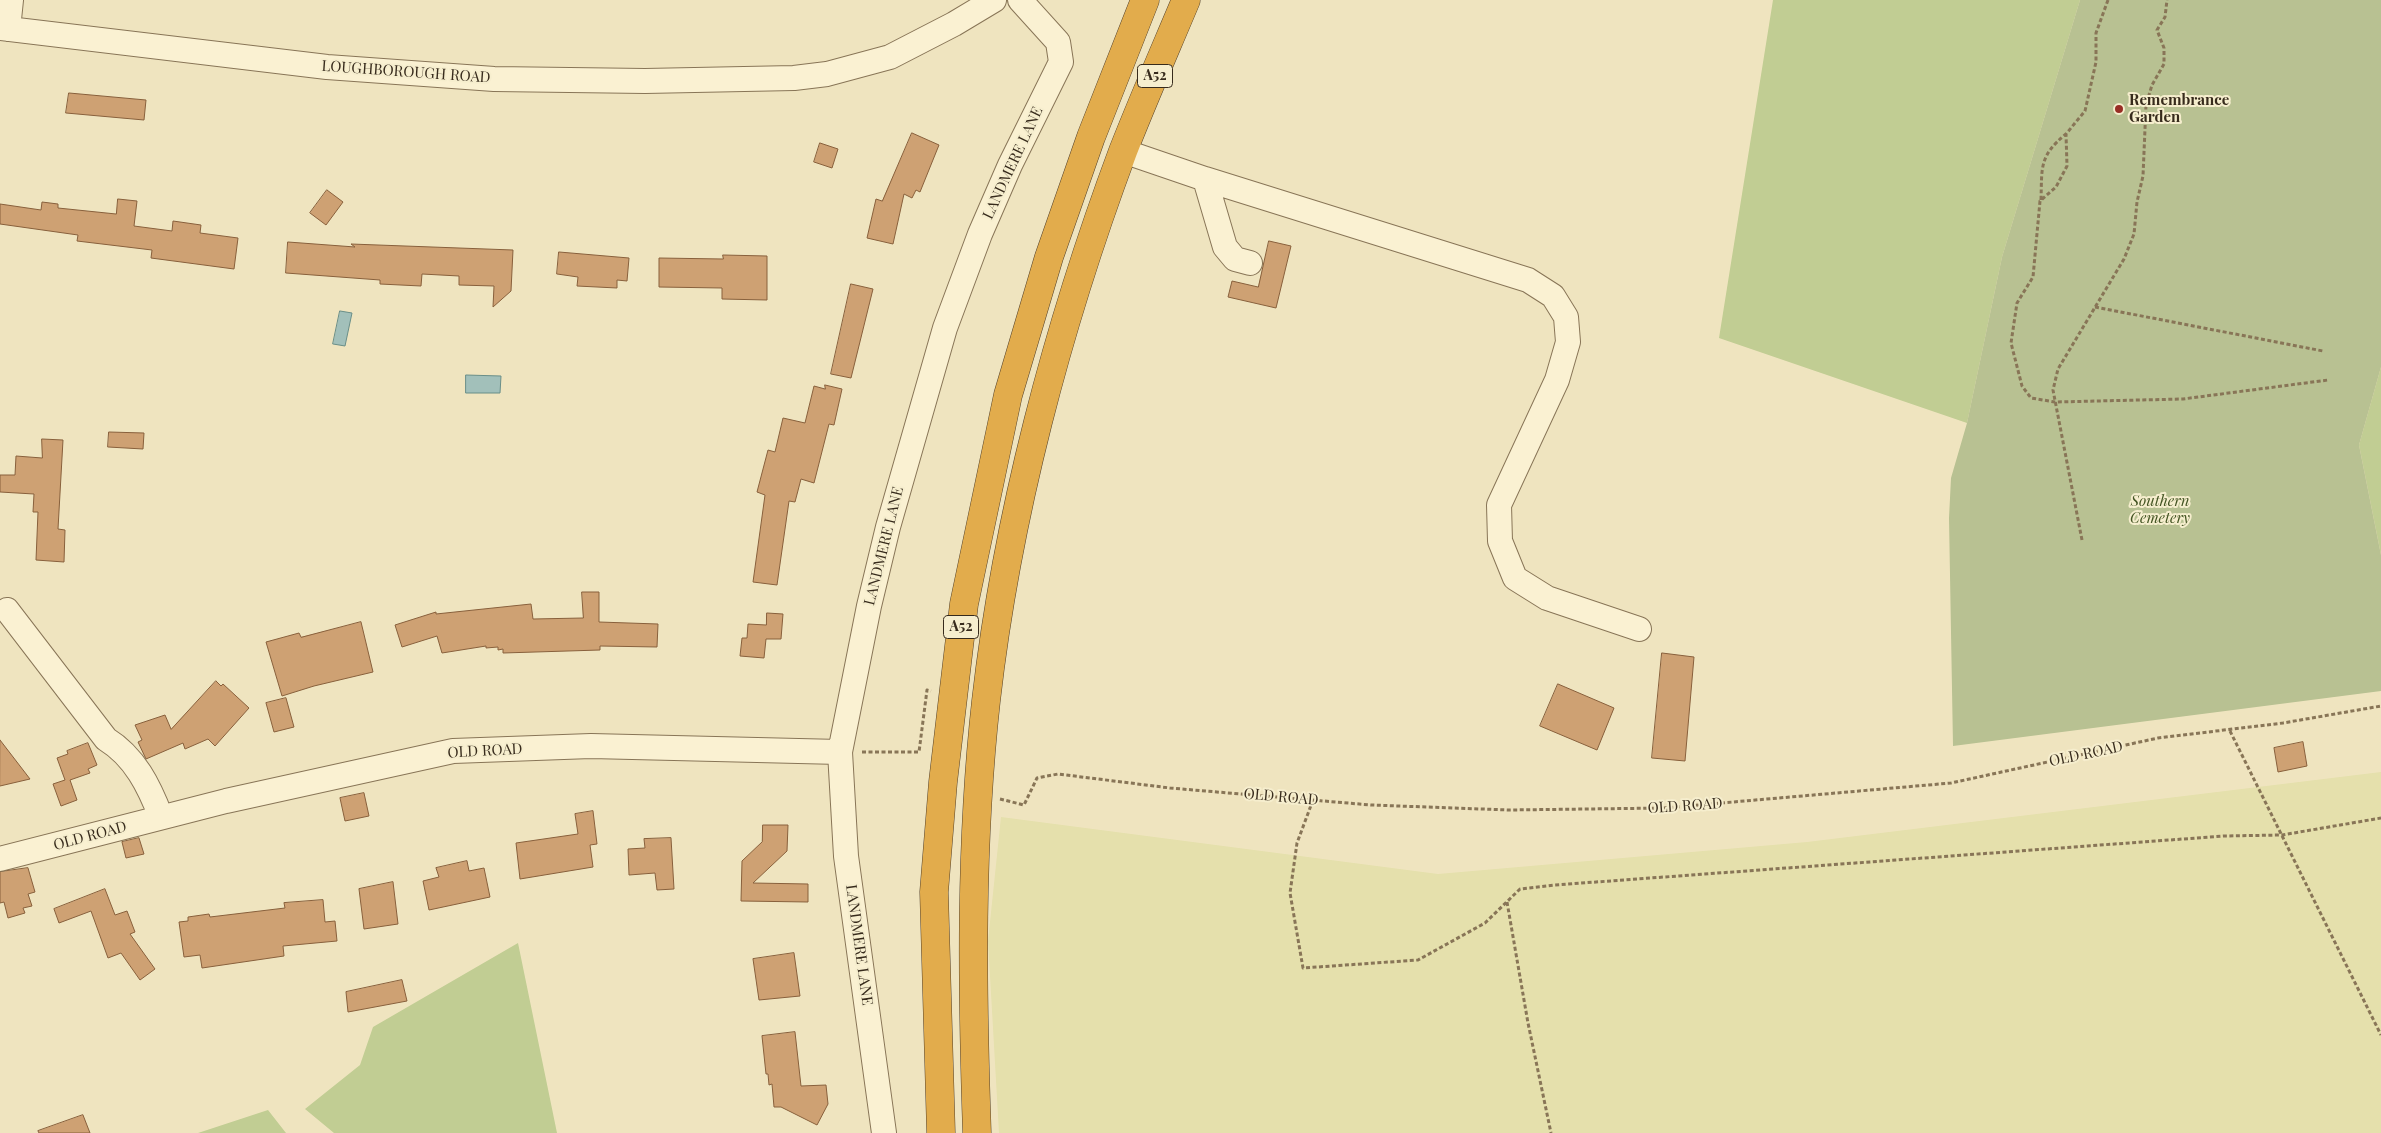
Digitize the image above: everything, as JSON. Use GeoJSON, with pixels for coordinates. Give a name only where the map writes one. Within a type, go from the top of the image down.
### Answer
{"type":"FeatureCollection","features":[{"type":"Feature","properties":{"kind":"highway","name":"A52"},"geometry":{"type":"LineString","coordinates":[[941,1133],[934,892],[943,782],[964,604],[1008,395],[1049,257],[1145,0]]}},
{"type":"Feature","properties":{"kind":"highway","name":"A52"},"geometry":{"type":"LineString","coordinates":[[977,1133],[973,1029],[974,892],[983,740],[999,608],[1017,516],[1043,404],[1083,267],[1123,151],[1186,0]]}},
{"type":"Feature","properties":{"kind":"street"},"geometry":{"type":"LineString","coordinates":[[4,29],[11,0]]}},
{"type":"Feature","properties":{"kind":"street","name":"LOUGHBOROUGH ROAD"},"geometry":{"type":"LineString","coordinates":[[4,29],[327,67],[494,79],[668,81],[814,76],[890,57],[954,24],[994,0]]}},
{"type":"Feature","properties":{"kind":"street","name":"LANDMERE LANE"},"geometry":{"type":"LineString","coordinates":[[884,1133],[846,856],[840,752],[869,606],[888,526],[945,328],[980,234],[1010,165],[1060,62],[1058,42],[1020,0]]}},
{"type":"Feature","properties":{"kind":"street"},"geometry":{"type":"LineString","coordinates":[[1123,151],[1205,179],[1528,280],[1553,296],[1566,316],[1568,342],[1557,380],[1498,505],[1500,541],[1515,578],[1547,598],[1639,629]]}},
{"type":"Feature","properties":{"kind":"street"},"geometry":{"type":"LineString","coordinates":[[1205,179],[1224,248],[1235,259],[1250,263]]}},
{"type":"Feature","properties":{"kind":"street"},"geometry":{"type":"LineString","coordinates":[[7,610],[106,739],[121,748],[150,786],[161,818]]}},
{"type":"Feature","properties":{"kind":"street","name":"OLD ROAD"},"geometry":{"type":"LineString","coordinates":[[0,859],[226,801],[453,751],[591,746],[840,752]]}},
{"type":"Feature","properties":{"kind":"path"},"geometry":{"type":"LineString","coordinates":[[2108,0],[2096,32],[2096,62],[2085,111],[2066,134],[2051,147],[2042,165],[2033,277],[2017,303],[2011,343],[2022,386],[2031,398],[2055,402],[2183,399],[2328,380]]}},
{"type":"Feature","properties":{"kind":"path"},"geometry":{"type":"LineString","coordinates":[[2082,540],[2053,390],[2058,369],[2124,259],[2134,234],[2137,202],[2143,176],[2146,106],[2152,85],[2164,64],[2164,48],[2157,30],[2165,17],[2167,0]]}},
{"type":"Feature","properties":{"kind":"path"},"geometry":{"type":"LineString","coordinates":[[2040,201],[2056,188],[2067,166],[2066,134]]}},
{"type":"Feature","properties":{"kind":"path"},"geometry":{"type":"LineString","coordinates":[[2095,307],[2323,351]]}},
{"type":"Feature","properties":{"kind":"path"},"geometry":{"type":"LineString","coordinates":[[840,752],[919,752],[927,690]]}},
{"type":"Feature","properties":{"kind":"path","name":"OLD ROAD"},"geometry":{"type":"LineString","coordinates":[[1002,799],[1024,805],[1037,778],[1058,774],[1170,788],[1371,805],[1509,810],[1664,808],[1951,783],[2158,738],[2230,731],[2381,706]]}},
{"type":"Feature","properties":{"kind":"path"},"geometry":{"type":"LineString","coordinates":[[2230,731],[2381,1035]]}},
{"type":"Feature","properties":{"kind":"path"},"geometry":{"type":"LineString","coordinates":[[1313,800],[1297,843],[1290,893],[1303,968],[1418,960],[1486,923],[1520,890],[1554,885],[2224,836],[2282,835],[2381,818]]}},
{"type":"Feature","properties":{"kind":"path"},"geometry":{"type":"LineString","coordinates":[[1507,902],[1528,1023],[1551,1133]]}},
{"type":"Feature","properties":{"kind":"shaded area"},"geometry":{"type":"Polygon","coordinates":[[[2381,772],[2381,1133],[999,1133],[988,941],[1001,817],[1438,874],[1807,842],[2381,772]]]}},
{"type":"Feature","properties":{"kind":"green space"},"geometry":{"type":"Polygon","coordinates":[[[1773,0],[2080,0],[2002,257],[1967,423],[1719,338],[1773,0]]]}},
{"type":"Feature","properties":{"kind":"green space","name":"Southern Cemetery"},"geometry":{"type":"Polygon","coordinates":[[[2080,0],[2381,0],[2381,367],[2359,445],[2381,555],[2381,691],[1953,746],[1949,518],[1951,478],[1967,423],[2002,257],[2080,0]]]}},
{"type":"Feature","properties":{"kind":"green space"},"geometry":{"type":"Polygon","coordinates":[[[2381,367],[2381,555],[2359,445],[2381,367]]]}},
{"type":"Feature","properties":{"kind":"green space"},"geometry":{"type":"Polygon","coordinates":[[[518,943],[557,1133],[334,1133],[305,1109],[360,1065],[373,1027],[518,943]]]}},
{"type":"Feature","properties":{"kind":"green space"},"geometry":{"type":"Polygon","coordinates":[[[268,1110],[286,1133],[198,1133],[268,1110]]]}},
{"type":"Feature","properties":{"kind":"water"},"geometry":{"type":"Polygon","coordinates":[[[340,311],[352,313],[345,346],[333,344],[340,311]]]}},
{"type":"Feature","properties":{"kind":"water"},"geometry":{"type":"Polygon","coordinates":[[[466,375],[501,376],[500,393],[466,393],[466,375]]]}},
{"type":"Feature","properties":{"kind":"building"},"geometry":{"type":"Polygon","coordinates":[[[69,93],[146,100],[144,120],[66,113],[69,93]]]}},
{"type":"Feature","properties":{"kind":"building"},"geometry":{"type":"Polygon","coordinates":[[[912,133],[939,145],[920,192],[916,190],[912,198],[904,194],[893,244],[867,238],[876,199],[882,201],[912,133]]]}},
{"type":"Feature","properties":{"kind":"building"},"geometry":{"type":"Polygon","coordinates":[[[820,143],[838,149],[832,168],[814,162],[820,143]]]}},
{"type":"Feature","properties":{"kind":"building"},"geometry":{"type":"Polygon","coordinates":[[[327,190],[343,202],[326,225],[310,213],[327,190]]]}},
{"type":"Feature","properties":{"kind":"building"},"geometry":{"type":"Polygon","coordinates":[[[118,199],[137,201],[134,226],[172,231],[173,221],[201,225],[200,233],[238,238],[234,269],[151,258],[152,250],[77,241],[78,235],[0,224],[0,204],[41,210],[42,202],[58,204],[58,208],[116,214],[118,199]]]}},
{"type":"Feature","properties":{"kind":"building"},"geometry":{"type":"Polygon","coordinates":[[[1269,241],[1291,246],[1276,308],[1228,297],[1232,281],[1258,287],[1269,241]]]}},
{"type":"Feature","properties":{"kind":"building"},"geometry":{"type":"Polygon","coordinates":[[[288,242],[355,247],[351,244],[513,250],[511,291],[493,307],[494,286],[459,285],[459,276],[422,274],[421,286],[380,284],[380,280],[286,273],[288,242]]]}},
{"type":"Feature","properties":{"kind":"building"},"geometry":{"type":"Polygon","coordinates":[[[559,252],[629,258],[627,281],[617,280],[617,288],[577,286],[578,277],[557,274],[559,252]]]}},
{"type":"Feature","properties":{"kind":"building"},"geometry":{"type":"Polygon","coordinates":[[[723,255],[767,256],[767,300],[722,299],[722,288],[659,287],[659,258],[723,259],[723,255]]]}},
{"type":"Feature","properties":{"kind":"building"},"geometry":{"type":"Polygon","coordinates":[[[851,284],[873,289],[851,378],[831,374],[851,284]]]}},
{"type":"Feature","properties":{"kind":"building"},"geometry":{"type":"Polygon","coordinates":[[[825,385],[842,389],[834,425],[829,424],[814,483],[801,479],[795,502],[789,501],[777,585],[753,582],[765,495],[757,492],[768,450],[775,452],[783,418],[805,423],[814,386],[825,389],[825,385]]]}},
{"type":"Feature","properties":{"kind":"building"},"geometry":{"type":"Polygon","coordinates":[[[109,432],[144,433],[143,449],[108,447],[109,432]]]}},
{"type":"Feature","properties":{"kind":"building"},"geometry":{"type":"Polygon","coordinates":[[[42,439],[63,440],[58,529],[65,530],[64,562],[36,560],[38,512],[33,512],[34,494],[0,492],[0,475],[15,475],[16,456],[42,458],[42,439]]]}},
{"type":"Feature","properties":{"kind":"building"},"geometry":{"type":"Polygon","coordinates":[[[582,592],[599,592],[599,622],[658,624],[657,647],[600,646],[600,650],[503,653],[503,649],[498,650],[498,647],[486,648],[486,646],[442,653],[437,636],[402,647],[395,625],[436,612],[436,614],[531,604],[533,619],[583,618],[582,592]]]}},
{"type":"Feature","properties":{"kind":"building"},"geometry":{"type":"Polygon","coordinates":[[[767,613],[783,614],[781,639],[766,639],[764,658],[740,656],[742,638],[747,638],[748,624],[766,625],[767,613]]]}},
{"type":"Feature","properties":{"kind":"building"},"geometry":{"type":"Polygon","coordinates":[[[361,622],[373,672],[314,686],[282,696],[266,642],[299,633],[301,637],[361,622]]]}},
{"type":"Feature","properties":{"kind":"building"},"geometry":{"type":"Polygon","coordinates":[[[1662,653],[1694,657],[1685,761],[1652,758],[1662,653]]]}},
{"type":"Feature","properties":{"kind":"building"},"geometry":{"type":"Polygon","coordinates":[[[216,681],[221,686],[223,684],[249,708],[215,746],[208,739],[185,749],[183,743],[146,759],[138,742],[142,740],[135,725],[165,715],[171,729],[216,681]]]}},
{"type":"Feature","properties":{"kind":"building"},"geometry":{"type":"Polygon","coordinates":[[[1558,684],[1614,708],[1597,750],[1540,726],[1558,684]]]}},
{"type":"Feature","properties":{"kind":"building"},"geometry":{"type":"Polygon","coordinates":[[[286,698],[294,727],[274,732],[266,703],[286,698]]]}},
{"type":"Feature","properties":{"kind":"building"},"geometry":{"type":"Polygon","coordinates":[[[0,740],[30,779],[0,786],[0,740]]]}},
{"type":"Feature","properties":{"kind":"building"},"geometry":{"type":"Polygon","coordinates":[[[2303,742],[2307,766],[2278,772],[2274,748],[2303,742]]]}},
{"type":"Feature","properties":{"kind":"building"},"geometry":{"type":"Polygon","coordinates":[[[88,743],[97,765],[88,769],[90,773],[70,780],[77,800],[61,806],[53,784],[65,780],[57,758],[68,754],[67,751],[88,743]]]}},
{"type":"Feature","properties":{"kind":"building"},"geometry":{"type":"Polygon","coordinates":[[[364,793],[369,816],[345,821],[340,798],[364,793]]]}},
{"type":"Feature","properties":{"kind":"building"},"geometry":{"type":"Polygon","coordinates":[[[593,811],[597,844],[590,845],[593,867],[520,879],[516,843],[578,834],[575,814],[593,811]]]}},
{"type":"Feature","properties":{"kind":"building"},"geometry":{"type":"Polygon","coordinates":[[[763,825],[788,825],[787,851],[753,883],[808,884],[808,902],[741,901],[742,861],[762,842],[763,825]]]}},
{"type":"Feature","properties":{"kind":"building"},"geometry":{"type":"Polygon","coordinates":[[[139,838],[144,854],[126,858],[122,842],[139,838]]]}},
{"type":"Feature","properties":{"kind":"building"},"geometry":{"type":"Polygon","coordinates":[[[671,838],[674,889],[657,890],[655,873],[629,875],[628,849],[645,848],[644,839],[671,838]]]}},
{"type":"Feature","properties":{"kind":"building"},"geometry":{"type":"Polygon","coordinates":[[[467,861],[469,871],[484,868],[490,897],[429,910],[423,881],[439,877],[436,868],[467,861]]]}},
{"type":"Feature","properties":{"kind":"building"},"geometry":{"type":"Polygon","coordinates":[[[28,868],[35,892],[28,894],[32,906],[23,908],[25,913],[8,918],[4,902],[0,903],[0,872],[28,868]]]}},
{"type":"Feature","properties":{"kind":"building"},"geometry":{"type":"Polygon","coordinates":[[[393,882],[398,924],[364,929],[359,889],[393,882]]]}},
{"type":"Feature","properties":{"kind":"building"},"geometry":{"type":"Polygon","coordinates":[[[105,889],[115,915],[127,911],[135,932],[130,934],[155,969],[140,980],[121,953],[108,958],[91,911],[59,923],[54,909],[105,889]]]}},
{"type":"Feature","properties":{"kind":"building"},"geometry":{"type":"Polygon","coordinates":[[[323,900],[325,922],[335,921],[337,941],[283,946],[284,956],[202,968],[200,955],[184,957],[179,922],[188,921],[188,917],[209,914],[210,917],[285,908],[284,903],[323,900]]]}},
{"type":"Feature","properties":{"kind":"building"},"geometry":{"type":"Polygon","coordinates":[[[794,953],[800,996],[759,1000],[753,959],[794,953]]]}},
{"type":"Feature","properties":{"kind":"building"},"geometry":{"type":"Polygon","coordinates":[[[402,980],[407,1001],[348,1012],[346,992],[402,980]]]}},
{"type":"Feature","properties":{"kind":"building"},"geometry":{"type":"Polygon","coordinates":[[[795,1032],[801,1086],[826,1085],[828,1104],[817,1125],[781,1107],[774,1107],[772,1084],[769,1085],[768,1074],[766,1074],[762,1036],[795,1032]]]}},
{"type":"Feature","properties":{"kind":"building"},"geometry":{"type":"Polygon","coordinates":[[[83,1115],[90,1133],[39,1133],[38,1131],[83,1115]]]}},
{"type":"Feature","properties":{"kind":"place","name":"Remembrance Garden"},"geometry":{"type":"Point","coordinates":[2119,109]}}]}
